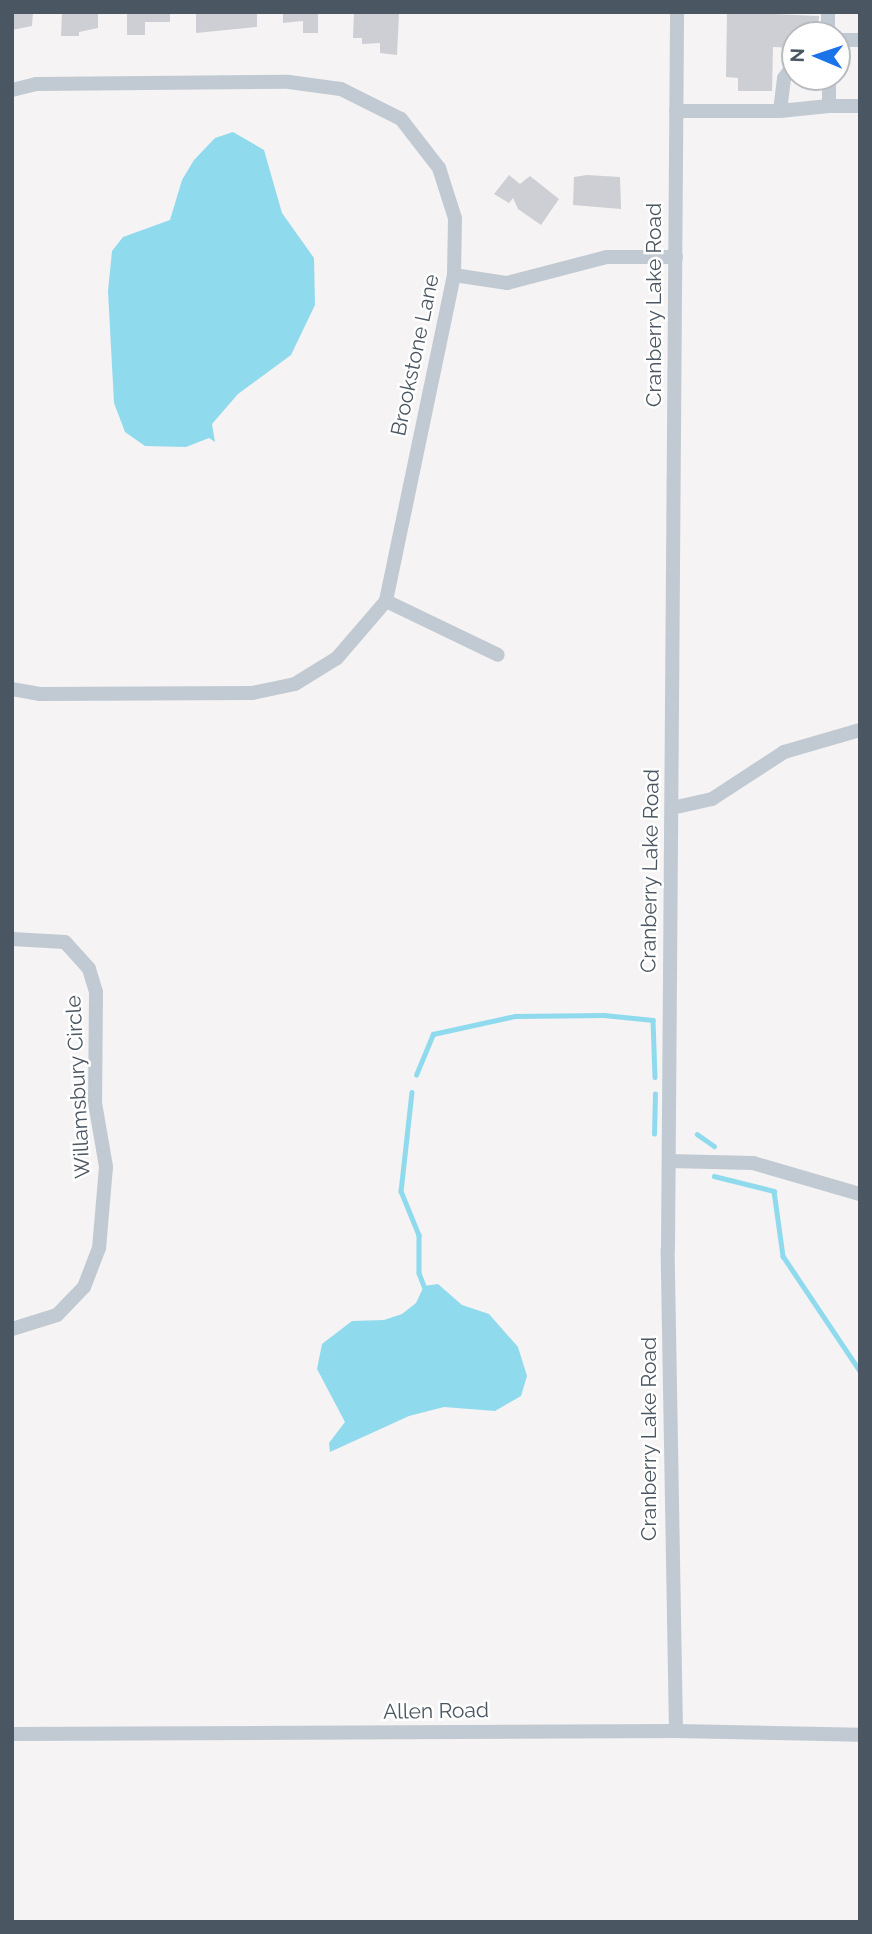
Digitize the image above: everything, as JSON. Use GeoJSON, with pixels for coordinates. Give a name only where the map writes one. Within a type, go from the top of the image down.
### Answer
{"type":"FeatureCollection","features":[{"type":"Feature","properties":{"kind":"street","name":"Cranberry Lake Road"},"geometry":{"type":"LineString","coordinates":[[676,1731],[668,1448],[677,12]]}},
{"type":"Feature","properties":{"kind":"street","name":"Brookstone Lane"},"geometry":{"type":"LineString","coordinates":[[12,90],[36,84],[278,82],[341,89],[401,119],[439,168],[455,218],[454,275],[386,601],[337,658],[295,684],[251,693],[40,694],[12,689]]}},
{"type":"Feature","properties":{"kind":"street"},"geometry":{"type":"LineString","coordinates":[[780,111],[782,91]]}},
{"type":"Feature","properties":{"kind":"street"},"geometry":{"type":"LineString","coordinates":[[829,91],[829,106]]}},
{"type":"Feature","properties":{"kind":"street"},"geometry":{"type":"LineString","coordinates":[[676,111],[780,111],[860,106]]}},
{"type":"Feature","properties":{"kind":"street"},"geometry":{"type":"LineString","coordinates":[[454,275],[507,283],[607,257],[676,257]]}},
{"type":"Feature","properties":{"kind":"street"},"geometry":{"type":"LineString","coordinates":[[386,601],[498,655]]}},
{"type":"Feature","properties":{"kind":"street"},"geometry":{"type":"LineString","coordinates":[[672,808],[712,799],[784,751],[860,730]]}},
{"type":"Feature","properties":{"kind":"street","name":"Willamsbury Circle"},"geometry":{"type":"LineString","coordinates":[[12,939],[65,943],[89,969],[96,992],[95,1103],[106,1167],[99,1248],[84,1287],[57,1315],[12,1329]]}},
{"type":"Feature","properties":{"kind":"street"},"geometry":{"type":"LineString","coordinates":[[669,1161],[753,1163],[860,1194]]}},
{"type":"Feature","properties":{"kind":"street","name":"Allen Road"},"geometry":{"type":"LineString","coordinates":[[12,1734],[676,1731],[860,1735]]}},
{"type":"Feature","properties":{"kind":"water"},"geometry":{"type":"Polygon","coordinates":[[[233,132],[264,150],[282,213],[314,258],[315,305],[291,355],[238,394],[212,424],[215,442],[209,438],[186,447],[145,446],[125,432],[114,403],[108,291],[112,251],[123,237],[170,220],[182,180],[194,160],[215,138],[233,132]]]}},
{"type":"Feature","properties":{"kind":"water"},"geometry":{"type":"Polygon","coordinates":[[[438,1284],[462,1305],[489,1314],[518,1347],[527,1376],[521,1396],[495,1411],[444,1407],[409,1416],[330,1452],[329,1443],[345,1422],[317,1369],[322,1344],[352,1321],[384,1320],[402,1314],[416,1303],[424,1286],[438,1284]]]}},
{"type":"Feature","properties":{"kind":"building"},"geometry":{"type":"Polygon","coordinates":[[[12,12],[33,12],[32,26],[12,30],[12,12]]]}},
{"type":"Feature","properties":{"kind":"building"},"geometry":{"type":"Polygon","coordinates":[[[62,12],[98,12],[98,28],[79,32],[79,36],[61,36],[62,12]]]}},
{"type":"Feature","properties":{"kind":"building"},"geometry":{"type":"Polygon","coordinates":[[[127,12],[170,12],[170,22],[145,22],[145,35],[127,35],[127,12]]]}},
{"type":"Feature","properties":{"kind":"building"},"geometry":{"type":"Polygon","coordinates":[[[196,12],[257,12],[257,27],[196,33],[196,12]]]}},
{"type":"Feature","properties":{"kind":"building"},"geometry":{"type":"Polygon","coordinates":[[[283,12],[318,12],[318,33],[303,33],[303,21],[283,23],[283,12]]]}},
{"type":"Feature","properties":{"kind":"building"},"geometry":{"type":"Polygon","coordinates":[[[354,12],[399,13],[397,55],[380,53],[380,43],[362,44],[362,38],[353,38],[354,12]]]}},
{"type":"Feature","properties":{"kind":"building"},"geometry":{"type":"Polygon","coordinates":[[[727,12],[819,16],[819,21],[781,21],[781,47],[773,47],[772,91],[738,91],[738,78],[726,77],[727,12]]]}},
{"type":"Feature","properties":{"kind":"building"},"geometry":{"type":"Polygon","coordinates":[[[509,175],[520,184],[530,176],[559,199],[541,225],[518,209],[513,198],[509,203],[494,194],[509,175]]]}},
{"type":"Feature","properties":{"kind":"building"},"geometry":{"type":"Polygon","coordinates":[[[574,177],[620,177],[621,209],[573,205],[574,177]]]}},
{"type":"Feature","properties":{"kind":"waterway"},"geometry":{"type":"LineString","coordinates":[[416,1075],[433,1034],[515,1016],[604,1015],[653,1020],[655,1077]]}},
{"type":"Feature","properties":{"kind":"waterway"},"geometry":{"type":"LineString","coordinates":[[412,1092],[401,1191],[419,1235],[419,1273],[424,1286]]}},
{"type":"Feature","properties":{"kind":"waterway"},"geometry":{"type":"LineString","coordinates":[[654,1134],[655,1094]]}},
{"type":"Feature","properties":{"kind":"waterway"},"geometry":{"type":"LineString","coordinates":[[697,1134],[714,1146]]}},
{"type":"Feature","properties":{"kind":"waterway"},"geometry":{"type":"LineString","coordinates":[[714,1176],[774,1191],[783,1256],[860,1371]]}}]}
